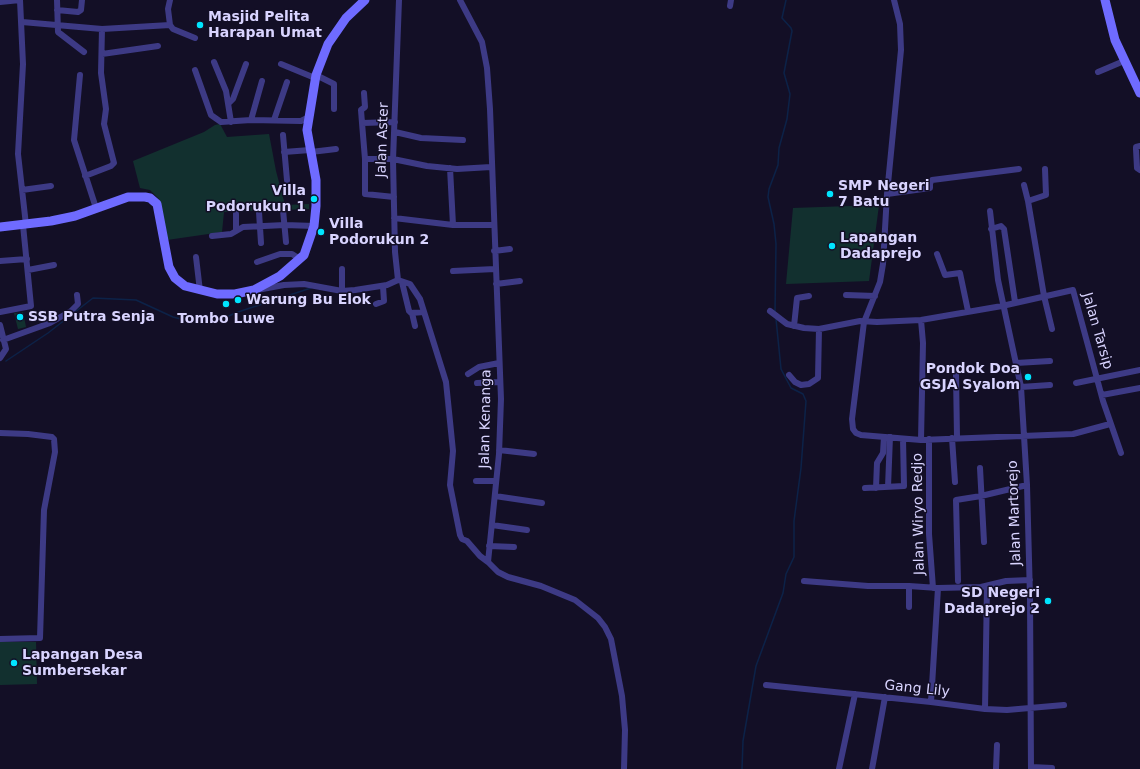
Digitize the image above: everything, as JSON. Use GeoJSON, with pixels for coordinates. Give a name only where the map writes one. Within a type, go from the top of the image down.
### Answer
{"type":"FeatureCollection","features":[{"type":"Feature","properties":{"kind":"main road"},"geometry":{"type":"LineString","coordinates":[[0,227],[25,225],[75,216],[136,196],[150,198],[157,204],[160,214],[168,260],[172,273],[178,281],[185,286],[200,291],[230,294],[254,290],[280,276],[300,259],[306,249],[314,226],[317,197],[307,130],[315,76],[328,44],[346,18],[365,0]]}},
{"type":"Feature","properties":{"kind":"main road"},"geometry":{"type":"LineString","coordinates":[[1105,0],[1111,29],[1124,61],[1140,93]]}},
{"type":"Feature","properties":{"kind":"street"},"geometry":{"type":"LineString","coordinates":[[0,2],[20,0],[22,22],[22,100],[18,138],[31,300],[30,307],[0,312]]}},
{"type":"Feature","properties":{"kind":"street"},"geometry":{"type":"LineString","coordinates":[[57,0],[57,30],[60,34],[84,52]]}},
{"type":"Feature","properties":{"kind":"street"},"geometry":{"type":"LineString","coordinates":[[57,10],[78,12],[81,10],[82,0]]}},
{"type":"Feature","properties":{"kind":"street","name":"Jalan Aster"},"geometry":{"type":"LineString","coordinates":[[400,0],[393,159],[395,252],[400,281],[408,307],[412,313],[415,326]]}},
{"type":"Feature","properties":{"kind":"street","name":"Jalan Kenanga"},"geometry":{"type":"LineString","coordinates":[[460,0],[478,32],[485,53],[489,89],[500,382],[499,450],[488,562]]}},
{"type":"Feature","properties":{"kind":"street"},"geometry":{"type":"LineString","coordinates":[[894,0],[900,24],[901,50],[887,194],[881,276],[875,296],[864,322],[852,419],[856,433],[861,435],[920,440],[1073,434],[1110,424]]}},
{"type":"Feature","properties":{"kind":"street"},"geometry":{"type":"LineString","coordinates":[[170,25],[168,9],[172,1]]}},
{"type":"Feature","properties":{"kind":"street"},"geometry":{"type":"LineString","coordinates":[[22,22],[102,29],[170,25],[173,28],[195,38]]}},
{"type":"Feature","properties":{"kind":"street"},"geometry":{"type":"LineString","coordinates":[[86,176],[111,166],[114,163],[104,124],[106,109],[101,73],[102,29]]}},
{"type":"Feature","properties":{"kind":"street"},"geometry":{"type":"LineString","coordinates":[[102,54],[158,46]]}},
{"type":"Feature","properties":{"kind":"street"},"geometry":{"type":"LineString","coordinates":[[1098,72],[1124,61]]}},
{"type":"Feature","properties":{"kind":"street"},"geometry":{"type":"LineString","coordinates":[[214,62],[224,86],[229,104],[231,122]]}},
{"type":"Feature","properties":{"kind":"street"},"geometry":{"type":"LineString","coordinates":[[229,104],[233,99],[246,64]]}},
{"type":"Feature","properties":{"kind":"street"},"geometry":{"type":"LineString","coordinates":[[281,64],[334,84],[334,109]]}},
{"type":"Feature","properties":{"kind":"street"},"geometry":{"type":"LineString","coordinates":[[195,70],[211,115],[221,122],[251,120],[300,121],[309,117]]}},
{"type":"Feature","properties":{"kind":"street"},"geometry":{"type":"LineString","coordinates":[[80,76],[74,140],[96,208]]}},
{"type":"Feature","properties":{"kind":"street"},"geometry":{"type":"LineString","coordinates":[[251,120],[262,81]]}},
{"type":"Feature","properties":{"kind":"street"},"geometry":{"type":"LineString","coordinates":[[274,120],[288,82]]}},
{"type":"Feature","properties":{"kind":"street"},"geometry":{"type":"LineString","coordinates":[[364,93],[365,108],[361,110],[365,159],[365,194],[394,197]]}},
{"type":"Feature","properties":{"kind":"street"},"geometry":{"type":"LineString","coordinates":[[300,121],[307,130]]}},
{"type":"Feature","properties":{"kind":"street"},"geometry":{"type":"LineString","coordinates":[[362,123],[395,122]]}},
{"type":"Feature","properties":{"kind":"street"},"geometry":{"type":"LineString","coordinates":[[395,132],[421,138],[462,140]]}},
{"type":"Feature","properties":{"kind":"street"},"geometry":{"type":"LineString","coordinates":[[283,135],[287,180]]}},
{"type":"Feature","properties":{"kind":"street"},"geometry":{"type":"LineString","coordinates":[[1140,146],[1136,147],[1137,168],[1140,170]]}},
{"type":"Feature","properties":{"kind":"street"},"geometry":{"type":"LineString","coordinates":[[284,152],[336,149]]}},
{"type":"Feature","properties":{"kind":"street"},"geometry":{"type":"LineString","coordinates":[[365,159],[393,159],[427,166],[450,168],[491,167]]}},
{"type":"Feature","properties":{"kind":"street"},"geometry":{"type":"LineString","coordinates":[[450,168],[453,225]]}},
{"type":"Feature","properties":{"kind":"street"},"geometry":{"type":"LineString","coordinates":[[887,194],[930,188],[930,183],[932,180],[1019,169]]}},
{"type":"Feature","properties":{"kind":"street"},"geometry":{"type":"LineString","coordinates":[[1028,200],[1046,195],[1045,169]]}},
{"type":"Feature","properties":{"kind":"street"},"geometry":{"type":"LineString","coordinates":[[1024,185],[1028,200],[1044,296],[1052,329]]}},
{"type":"Feature","properties":{"kind":"street"},"geometry":{"type":"LineString","coordinates":[[22,190],[51,186]]}},
{"type":"Feature","properties":{"kind":"street"},"geometry":{"type":"LineString","coordinates":[[283,210],[286,242]]}},
{"type":"Feature","properties":{"kind":"street","name":"Jalan Martorejo"},"geometry":{"type":"LineString","coordinates":[[990,210],[998,280],[1021,387],[1027,485],[1030,580],[1031,768]]}},
{"type":"Feature","properties":{"kind":"street"},"geometry":{"type":"LineString","coordinates":[[259,212],[260,243]]}},
{"type":"Feature","properties":{"kind":"street"},"geometry":{"type":"LineString","coordinates":[[236,214],[236,230]]}},
{"type":"Feature","properties":{"kind":"street"},"geometry":{"type":"LineString","coordinates":[[394,218],[453,225],[494,225]]}},
{"type":"Feature","properties":{"kind":"street"},"geometry":{"type":"LineString","coordinates":[[212,236],[231,234],[243,227],[285,225],[314,226]]}},
{"type":"Feature","properties":{"kind":"street"},"geometry":{"type":"LineString","coordinates":[[991,229],[1000,226],[1004,230],[1015,302]]}},
{"type":"Feature","properties":{"kind":"street"},"geometry":{"type":"LineString","coordinates":[[494,252],[510,249]]}},
{"type":"Feature","properties":{"kind":"street"},"geometry":{"type":"LineString","coordinates":[[258,262],[280,254],[292,254],[300,259]]}},
{"type":"Feature","properties":{"kind":"street"},"geometry":{"type":"LineString","coordinates":[[937,254],[946,275],[957,272],[960,273],[968,311]]}},
{"type":"Feature","properties":{"kind":"street"},"geometry":{"type":"LineString","coordinates":[[196,257],[200,291]]}},
{"type":"Feature","properties":{"kind":"street"},"geometry":{"type":"LineString","coordinates":[[0,261],[27,259]]}},
{"type":"Feature","properties":{"kind":"street"},"geometry":{"type":"LineString","coordinates":[[28,270],[54,265]]}},
{"type":"Feature","properties":{"kind":"street"},"geometry":{"type":"LineString","coordinates":[[342,269],[342,291]]}},
{"type":"Feature","properties":{"kind":"street"},"geometry":{"type":"LineString","coordinates":[[453,270],[495,269]]}},
{"type":"Feature","properties":{"kind":"street"},"geometry":{"type":"LineString","coordinates":[[254,290],[304,284],[342,291],[383,286],[400,281],[406,281],[412,285],[420,299],[446,382],[453,451],[450,485],[460,535],[462,539],[467,541],[480,556],[498,572],[508,578],[541,586],[575,600],[594,614],[605,627],[611,639],[622,696],[625,730],[624,769]]}},
{"type":"Feature","properties":{"kind":"street"},"geometry":{"type":"LineString","coordinates":[[496,284],[520,281]]}},
{"type":"Feature","properties":{"kind":"street"},"geometry":{"type":"LineString","coordinates":[[376,304],[384,301],[383,286]]}},
{"type":"Feature","properties":{"kind":"street","name":"Jalan Tarsip"},"geometry":{"type":"LineString","coordinates":[[771,313],[779,319],[794,326],[819,329],[864,322],[921,320],[1004,305],[1070,289],[1075,292],[1110,424],[1121,453]]}},
{"type":"Feature","properties":{"kind":"street"},"geometry":{"type":"LineString","coordinates":[[3,340],[50,323],[71,311],[78,304],[77,295]]}},
{"type":"Feature","properties":{"kind":"street"},"geometry":{"type":"LineString","coordinates":[[846,295],[875,296]]}},
{"type":"Feature","properties":{"kind":"street"},"geometry":{"type":"LineString","coordinates":[[794,326],[797,298],[809,296]]}},
{"type":"Feature","properties":{"kind":"street"},"geometry":{"type":"LineString","coordinates":[[412,313],[424,312]]}},
{"type":"Feature","properties":{"kind":"street"},"geometry":{"type":"LineString","coordinates":[[920,440],[921,320]]}},
{"type":"Feature","properties":{"kind":"street"},"geometry":{"type":"LineString","coordinates":[[0,325],[6,349],[0,358]]}},
{"type":"Feature","properties":{"kind":"street"},"geometry":{"type":"LineString","coordinates":[[789,375],[795,382],[801,385],[809,384],[818,378],[819,329]]}},
{"type":"Feature","properties":{"kind":"street"},"geometry":{"type":"LineString","coordinates":[[1016,363],[1050,361]]}},
{"type":"Feature","properties":{"kind":"street"},"geometry":{"type":"LineString","coordinates":[[468,374],[479,367],[499,363]]}},
{"type":"Feature","properties":{"kind":"street"},"geometry":{"type":"LineString","coordinates":[[1076,383],[1140,370]]}},
{"type":"Feature","properties":{"kind":"street"},"geometry":{"type":"LineString","coordinates":[[955,482],[954,438],[956,374]]}},
{"type":"Feature","properties":{"kind":"street"},"geometry":{"type":"LineString","coordinates":[[478,383],[500,382]]}},
{"type":"Feature","properties":{"kind":"street"},"geometry":{"type":"LineString","coordinates":[[1021,387],[1050,385]]}},
{"type":"Feature","properties":{"kind":"street"},"geometry":{"type":"LineString","coordinates":[[1102,395],[1140,388]]}},
{"type":"Feature","properties":{"kind":"street"},"geometry":{"type":"LineString","coordinates":[[0,433],[52,437],[54,439],[55,452],[44,510],[40,638],[0,639]]}},
{"type":"Feature","properties":{"kind":"street"},"geometry":{"type":"LineString","coordinates":[[887,437],[888,487]]}},
{"type":"Feature","properties":{"kind":"street"},"geometry":{"type":"LineString","coordinates":[[876,488],[877,463],[883,453],[887,437]]}},
{"type":"Feature","properties":{"kind":"street"},"geometry":{"type":"LineString","coordinates":[[864,488],[903,487],[905,485],[903,439]]}},
{"type":"Feature","properties":{"kind":"street","name":"Jalan Wiryo Redjo"},"geometry":{"type":"LineString","coordinates":[[929,439],[929,534],[935,588],[931,702]]}},
{"type":"Feature","properties":{"kind":"street"},"geometry":{"type":"LineString","coordinates":[[499,450],[534,454]]}},
{"type":"Feature","properties":{"kind":"street"},"geometry":{"type":"LineString","coordinates":[[980,468],[984,542]]}},
{"type":"Feature","properties":{"kind":"street"},"geometry":{"type":"LineString","coordinates":[[476,481],[496,481]]}},
{"type":"Feature","properties":{"kind":"street"},"geometry":{"type":"LineString","coordinates":[[958,581],[955,502],[958,500],[1027,485]]}},
{"type":"Feature","properties":{"kind":"street"},"geometry":{"type":"LineString","coordinates":[[495,496],[542,502]]}},
{"type":"Feature","properties":{"kind":"street"},"geometry":{"type":"LineString","coordinates":[[492,525],[527,530]]}},
{"type":"Feature","properties":{"kind":"street"},"geometry":{"type":"LineString","coordinates":[[489,546],[514,547]]}},
{"type":"Feature","properties":{"kind":"street"},"geometry":{"type":"LineString","coordinates":[[804,581],[868,586],[909,586],[935,588],[987,586],[1006,581],[1030,580]]}},
{"type":"Feature","properties":{"kind":"street"},"geometry":{"type":"LineString","coordinates":[[909,586],[910,607]]}},
{"type":"Feature","properties":{"kind":"street"},"geometry":{"type":"LineString","coordinates":[[984,709],[987,586]]}},
{"type":"Feature","properties":{"kind":"street","name":"Gang Lily"},"geometry":{"type":"LineString","coordinates":[[766,685],[984,709],[1007,710],[1064,705]]}},
{"type":"Feature","properties":{"kind":"street"},"geometry":{"type":"LineString","coordinates":[[839,769],[856,694]]}},
{"type":"Feature","properties":{"kind":"street"},"geometry":{"type":"LineString","coordinates":[[872,769],[885,697]]}},
{"type":"Feature","properties":{"kind":"street"},"geometry":{"type":"LineString","coordinates":[[996,769],[997,745]]}},
{"type":"Feature","properties":{"kind":"street"},"geometry":{"type":"LineString","coordinates":[[1031,768],[1052,768]]}},
{"type":"Feature","properties":{"kind":"green space"},"geometry":{"type":"Polygon","coordinates":[[[220,124],[227,137],[269,134],[276,171],[285,205],[309,204],[309,209],[224,212],[222,232],[167,240],[159,199],[150,190],[140,188],[133,161],[220,124]]]}},
{"type":"Feature","properties":{"kind":"green space","name":"Lapangan Dadaprejo"},"geometry":{"type":"Polygon","coordinates":[[[879,205],[869,281],[786,284],[793,208],[879,205]]]}},
{"type":"Feature","properties":{"kind":"green space","name":"SSB Putra Senja"},"geometry":{"type":"Polygon","coordinates":[[[23,312],[26,327],[18,329],[14,313],[23,312]]]}},
{"type":"Feature","properties":{"kind":"green space","name":"Lapangan Desa Sumbersekar"},"geometry":{"type":"Polygon","coordinates":[[[0,642],[36,642],[37,684],[0,685],[0,642]]]}},
{"type":"Feature","properties":{"kind":"waterway"},"geometry":{"type":"LineString","coordinates":[[775,313],[776,244],[774,224],[768,197],[769,189],[778,165],[779,148],[787,119],[790,94],[784,73],[792,31],[782,18],[786,0]]}},
{"type":"Feature","properties":{"kind":"waterway"},"geometry":{"type":"LineString","coordinates":[[6,361],[48,333],[93,298],[136,300],[173,317],[192,322],[206,322],[227,317],[311,288]]}},
{"type":"Feature","properties":{"kind":"waterway"},"geometry":{"type":"LineString","coordinates":[[742,769],[743,741],[756,666],[783,593],[786,574],[794,557],[794,521],[801,468],[806,401],[803,394],[791,388],[781,369],[776,319]]}},
{"type":"Feature","properties":{"kind":"place","name":"Masjid Pelita Harapan Umat"},"geometry":{"type":"Point","coordinates":[200,25]}},
{"type":"Feature","properties":{"kind":"place","name":"SMP Negeri 7 Batu"},"geometry":{"type":"Point","coordinates":[830,194]}},
{"type":"Feature","properties":{"kind":"place","name":"Villa Podorukun 1"},"geometry":{"type":"Point","coordinates":[314,199]}},
{"type":"Feature","properties":{"kind":"place","name":"Villa Podorukun 2"},"geometry":{"type":"Point","coordinates":[321,232]}},
{"type":"Feature","properties":{"kind":"place","name":"Lapangan Dadaprejo"},"geometry":{"type":"Point","coordinates":[832,246]}},
{"type":"Feature","properties":{"kind":"place","name":"Warung Bu Elok"},"geometry":{"type":"Point","coordinates":[238,300]}},
{"type":"Feature","properties":{"kind":"place","name":"Tombo Luwe"},"geometry":{"type":"Point","coordinates":[226,304]}},
{"type":"Feature","properties":{"kind":"place","name":"SSB Putra Senja"},"geometry":{"type":"Point","coordinates":[20,317]}},
{"type":"Feature","properties":{"kind":"place","name":"Pondok Doa GSJA Syalom"},"geometry":{"type":"Point","coordinates":[1028,377]}},
{"type":"Feature","properties":{"kind":"place","name":"SD Negeri Dadaprejo 2"},"geometry":{"type":"Point","coordinates":[1048,601]}},
{"type":"Feature","properties":{"kind":"place","name":"Lapangan Desa Sumbersekar"},"geometry":{"type":"Point","coordinates":[14,663]}}]}
